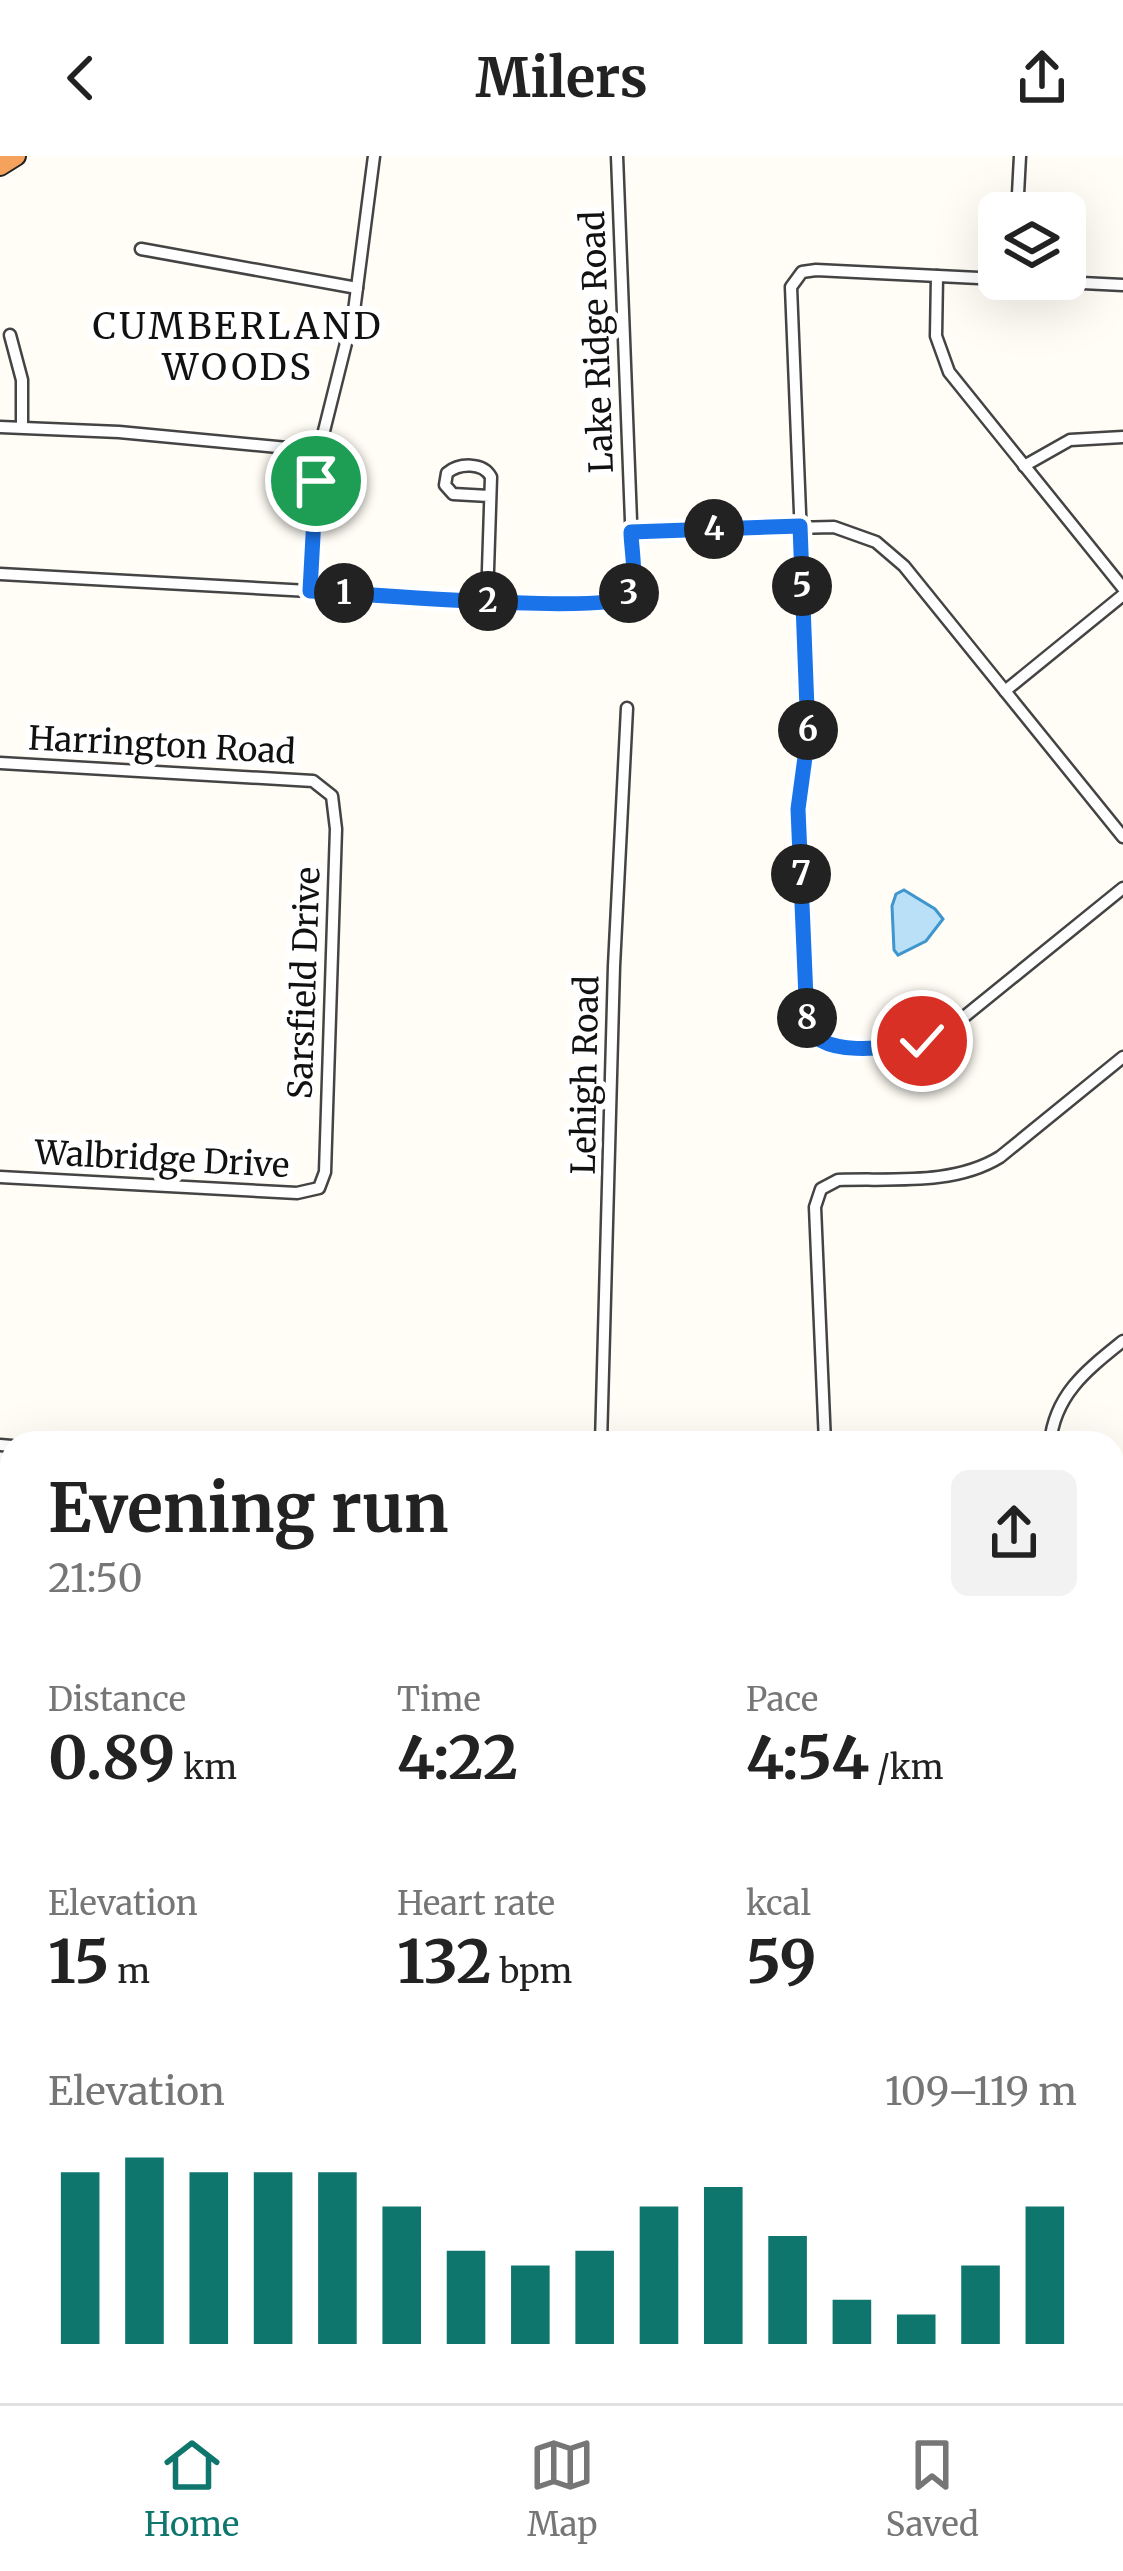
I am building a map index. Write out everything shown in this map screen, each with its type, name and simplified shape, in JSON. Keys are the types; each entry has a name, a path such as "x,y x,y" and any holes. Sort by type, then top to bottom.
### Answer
{"highway":[{"path":"0,166 16,156"}],"street":[{"path":"310,591 319,451 357,288 374,156"},
{"name":"Lake Ridge Road","path":"487,601 616,602 632,584 617,156"},
{"path":"1018,192 1020,156"},
{"path":"141,249 357,288"},
{"path":"978,278 816,270 802,272 791,293 808,735 798,809 807,1022 812,1036 826,1046 838,1047 903,1044 935,1036 1123,888"},
{"path":"937,276 935,326 944,362 1123,592 1005,691"},
{"path":"1086,283 1123,285"},
{"path":"10,335 22,380 22,427"},
{"path":"0,427 119,432 319,451"},
{"path":"1024,466 1070,440 1123,437"},
{"path":"0,574 487,601 491,477 485,468 458,466 447,473 445,484 453,494 489,496"},
{"path":"631,532 800,526 849,530 886,548 1123,837"},
{"name":"Lehigh Road","path":"601,1431 614,970 627,708"},
{"name":"Harrington Road","path":"0,764 321,784"},
{"name":"Sarsfield Drive","path":"320,1188 325,1172 336,829 332,796 321,784"},
{"path":"824,1431 815,1207 821,1189 838,1180 953,1175 979,1169 1123,1058"},
{"name":"Walbridge Drive","path":"0,1177 303,1193 320,1188"},
{"path":"1052,1431 1068,1390 1122,1343"}],"water":[{"path":"904,890 943,919 926,941 898,955 892,906 896,894"}],"district":[{"name":"CUMBERLAND WOODS","path":"238,346"}],"route":[{"path":"316,481 310,591 548,604 616,602 631,591 631,532 800,526 808,735 798,809 809,1031 831,1047 922,1041"}]}
